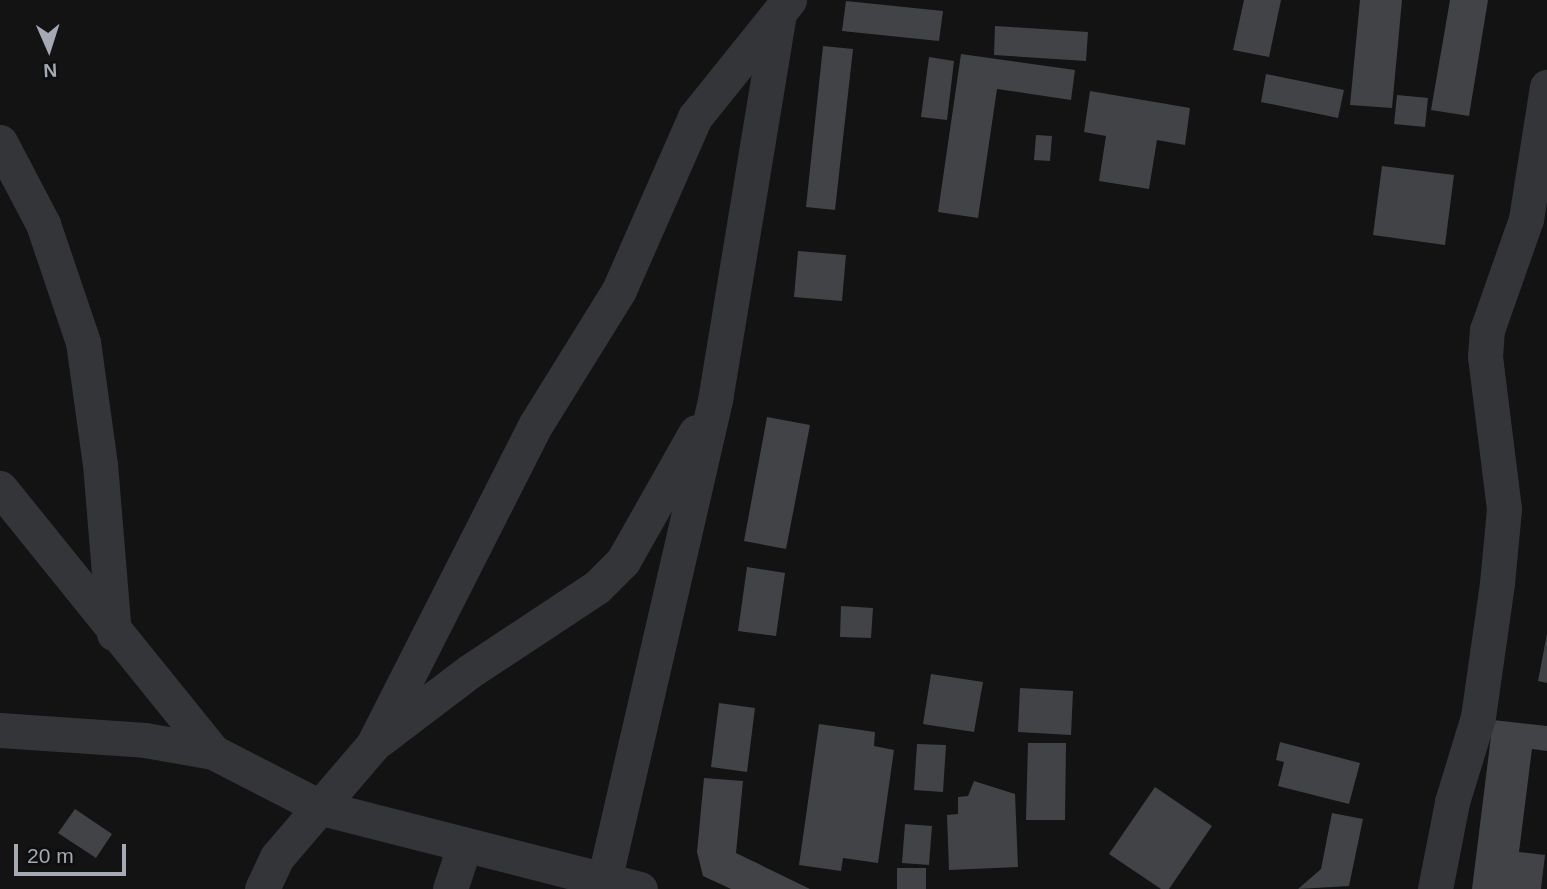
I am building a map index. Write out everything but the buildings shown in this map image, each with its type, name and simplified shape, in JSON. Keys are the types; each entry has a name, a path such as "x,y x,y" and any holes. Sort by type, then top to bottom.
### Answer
{"street":[{"path":"604,881 715,400 783,4"},
{"path":"262,889 277,857 322,808 373,745 536,424 619,290 695,117 783,4"},
{"path":"1435,889 1449,813 1478,717 1497,583 1504,509 1485,357 1487,330 1526,219 1547,87"},
{"path":"0,142 43,224 83,342 100,464 114,633"},
{"path":"373,745 470,671 565,611 623,561 715,400"},
{"path":"0,488 114,633 213,752"},
{"path":"0,730 145,740 213,752 322,808 640,889"},
{"path":"450,889 464,846"}]}
